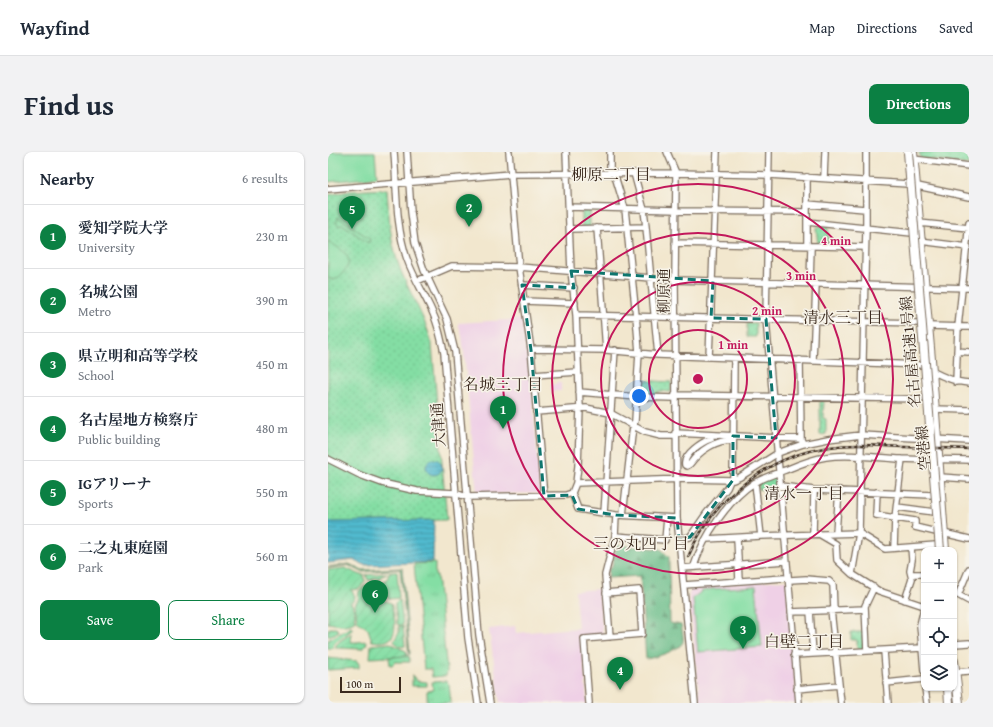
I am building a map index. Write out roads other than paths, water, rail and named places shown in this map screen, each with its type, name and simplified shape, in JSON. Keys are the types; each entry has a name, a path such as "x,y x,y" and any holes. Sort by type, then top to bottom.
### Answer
{"highway":[{"name":"空港線","path":"907,152 919,223 932,371 934,409 932,439"},
{"name":"名古屋高速1号線","path":"907,152 940,547"},
{"name":"空港線","path":"912,154 912,233 915,287 924,399 932,439 934,459 932,495 939,533"},
{"name":"名古屋高速1号線","path":"912,154 940,547"},
{"name":"空港線","path":"934,459 940,477 940,547"},
{"path":"948,691 949,703"},
{"path":"953,691 956,703"},
{"path":"955,691 956,703"},
{"path":"956,691 956,703"}],"street":[{"name":"大津通","path":"394,152 400,235 407,260 437,323 444,353 468,638 478,703"},
{"name":"大津通","path":"407,152 411,212 415,243 419,257 447,319 455,352 466,497 479,635 490,703"},
{"path":"509,152 519,267 531,349 544,496"},
{"path":"566,152 571,271 576,315 580,408 578,466 576,483 572,493 578,509 623,516 677,518"},
{"path":"610,152 612,173 624,209 627,227 639,352 635,421 633,426 623,516"},
{"name":"柳原通","path":"667,152 676,173 675,434 677,518 695,703"},
{"path":"709,357 717,152"},
{"path":"769,152 766,319 799,703"},
{"path":"824,178 825,152"},
{"path":"852,574 859,533 866,229 866,152"},
{"path":"912,154 969,166"},
{"path":"634,173 644,210 652,278 658,355"},
{"path":"328,189 397,182 511,174 769,174 912,186 969,196"},
{"path":"806,177 807,222 813,284 813,360"},
{"path":"807,204 866,209"},
{"path":"569,207 715,212 807,212"},
{"path":"807,222 912,233"},
{"path":"919,223 969,226 958,326 956,382"},
{"path":"570,229 646,227"},
{"path":"597,228 606,350"},
{"path":"920,242 967,247"},
{"path":"675,243 865,247"},
{"path":"417,281 452,266 519,267 675,280 924,288 969,288"},
{"path":"522,285 574,288"},
{"path":"524,301 575,303"},
{"path":"576,315 918,323"},
{"path":"927,326 969,327"},
{"path":"531,349 615,350 658,355 922,365 956,382 969,384"},
{"path":"604,513 615,350"},
{"path":"957,351 969,352"},
{"path":"679,539 690,538 732,480 734,358"},
{"path":"800,360 802,441"},
{"path":"533,375 578,372"},
{"path":"579,392 637,397 924,399"},
{"path":"536,412 580,408 610,413 645,432 661,436 675,434 724,441 733,438"},
{"path":"934,409 969,410"},
{"path":"712,439 690,464 687,466 685,465 684,462 692,451 701,444 712,439 776,438 802,441 861,435 969,441"},
{"path":"576,483 732,480 740,477 778,453 802,441"},
{"path":"694,566 706,539 717,521 727,508 745,490 755,483 807,461 826,457 969,460"},
{"path":"328,459 360,475 382,483 417,491 455,493 466,497 544,496 566,495 572,493"},
{"path":"894,548 895,518 902,459"},
{"path":"940,477 969,479"},
{"path":"755,483 761,536"},
{"path":"780,486 814,490 932,495"},
{"path":"814,490 816,534"},
{"path":"836,533 838,490"},
{"path":"877,492 876,515 915,522 915,527 969,538"},
{"path":"897,507 934,512"},
{"path":"610,637 605,575 615,536 616,515"},
{"path":"615,536 666,540 668,518"},
{"path":"706,539 859,533 885,549 921,548"},
{"path":"816,534 836,544 837,560 852,574 880,591 921,606"},
{"path":"736,538 739,581"},
{"path":"905,600 912,579 912,574 910,571 912,560 911,547"},
{"path":"682,568 786,561"},
{"path":"957,594 968,577 969,569"},
{"path":"912,574 921,574"},
{"path":"684,585 788,579 829,581 833,585 833,610 841,703"},
{"path":"867,651 865,606 874,587"},
{"path":"589,703 584,639 642,634 639,590 606,593"},
{"path":"957,595 969,601"},
{"path":"790,612 865,609"},
{"path":"810,611 813,654"},
{"path":"921,620 921,636"},
{"path":"957,644 969,643"},
{"path":"794,655 921,648"},
{"path":"884,651 888,703"},
{"path":"957,672 969,671"},
{"path":"886,683 921,680"},
{"path":"797,689 839,685"},
{"path":"925,691 927,703"}],"water":[{"path":"431,459 437,459 442,464 440,473 437,475 431,475 426,470 426,464"},
{"path":"434,520 433,562 364,565 353,560 328,563 328,522"}],"railway":[{"path":"688,557 712,516 727,499 745,483 764,470 785,460 807,452 849,445 969,449"}],"place":[{"name":"名城公園","path":"469,227"},
{"name":"IGアリーナ","path":"352,229"},
{"name":"愛知学院大学","path":"503,429"},
{"name":"二之丸東庭園","path":"375,613"},
{"name":"県立明和高等学校","path":"743,649"},
{"name":"名古屋地方検察庁","path":"620,690"}],"district":[{"name":"柳原二丁目","path":"611,174"},
{"name":"清水三丁目","path":"843,317"},
{"name":"名城三丁目","path":"503,384"},
{"name":"清水一丁目","path":"804,493"},
{"name":"三の丸四丁目","path":"641,543"},
{"name":"白壁二丁目","path":"804,641"}]}
